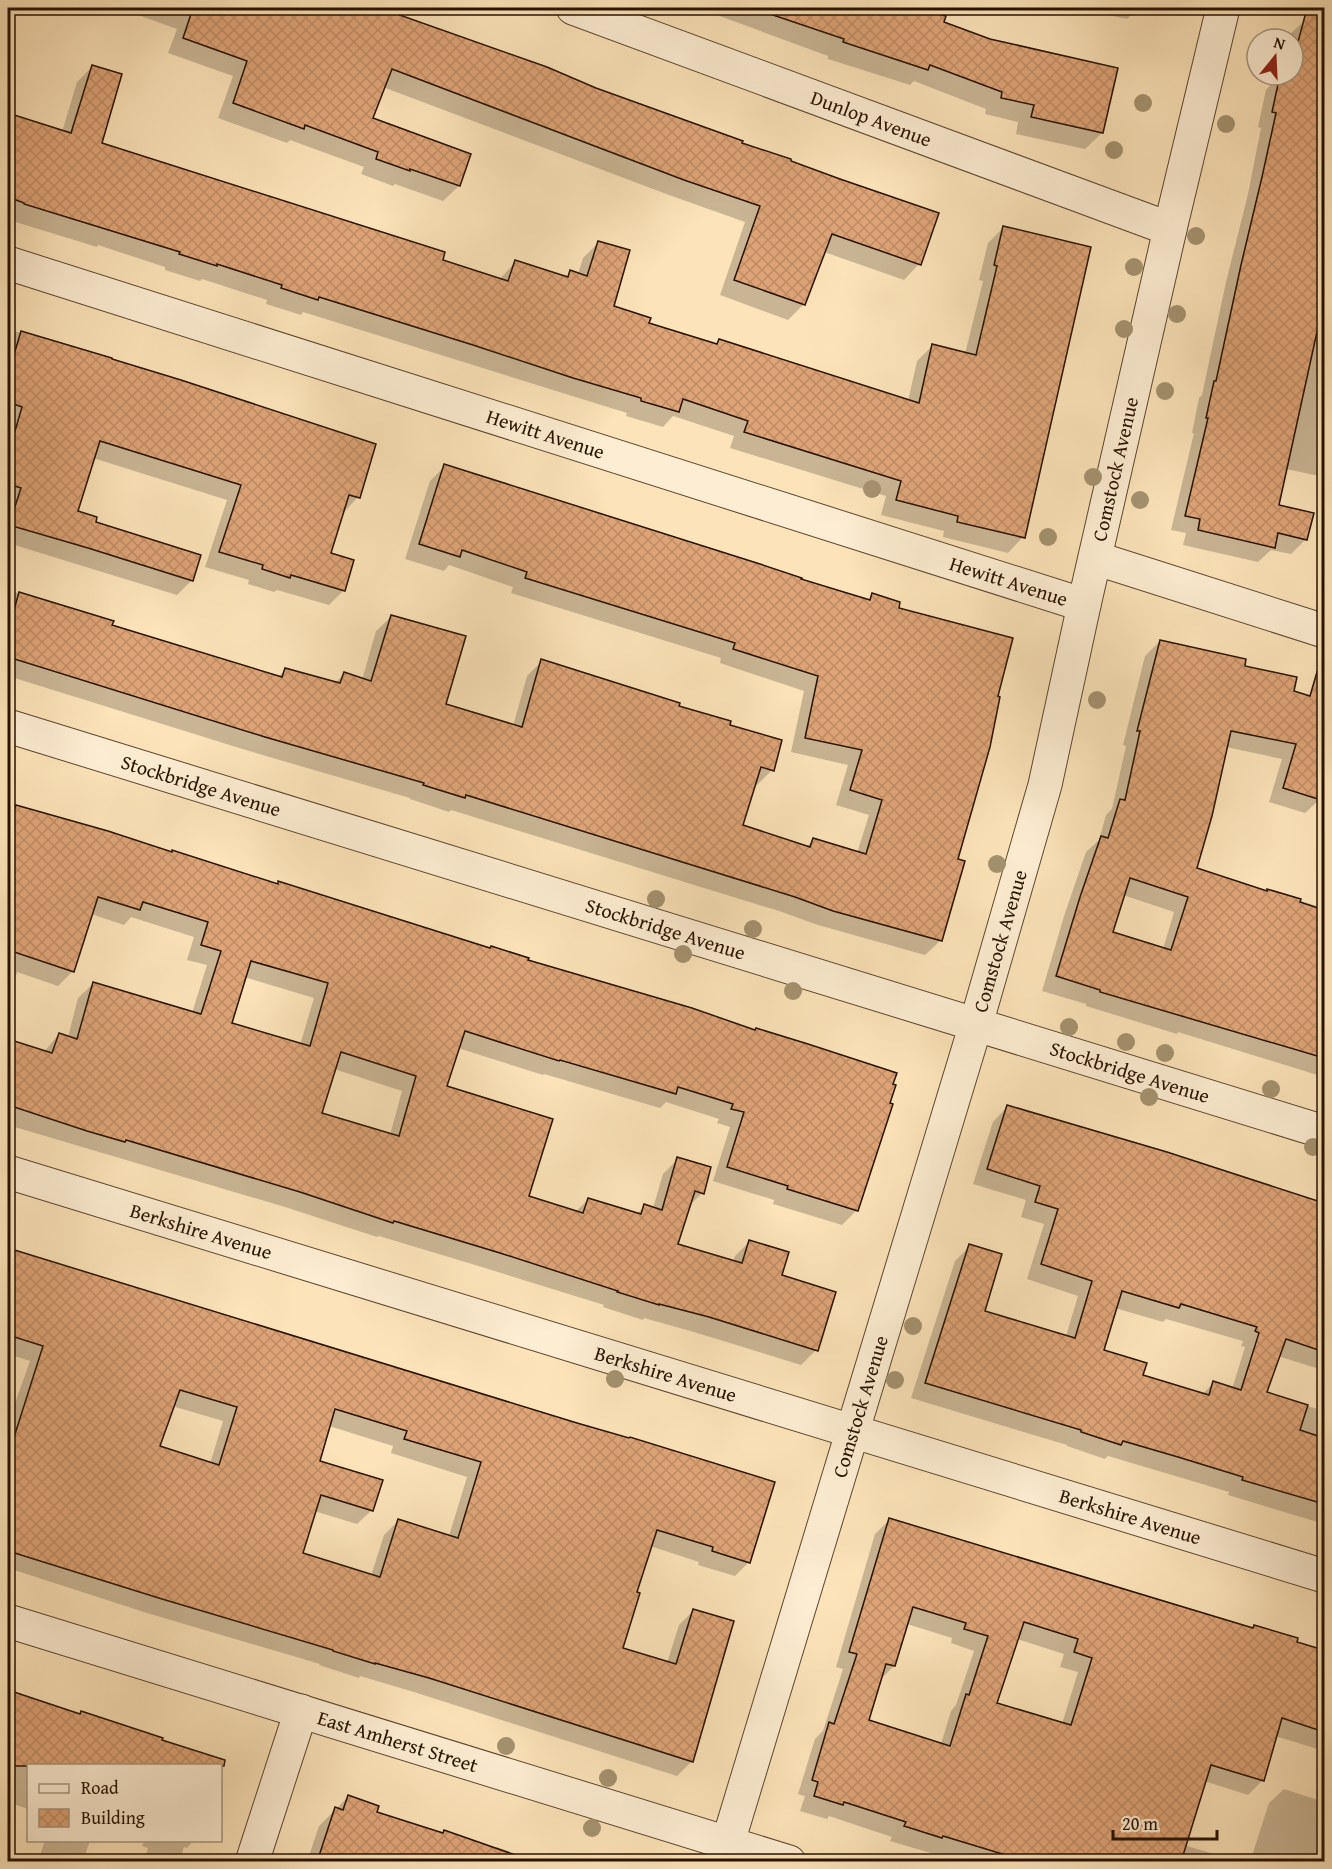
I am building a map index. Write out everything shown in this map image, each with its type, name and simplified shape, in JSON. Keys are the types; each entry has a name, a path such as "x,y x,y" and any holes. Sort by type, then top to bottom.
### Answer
{"street":[{"name":"Dunlop Avenue","path":"573,8 1170,229"},
{"name":"Comstock Avenue","path":"725,1852 976,1024 1046,785 1084,605 1223,8"},
{"name":"Hewitt Avenue","path":"8,262 1084,605"},
{"path":"1095,558 1324,631"},
{"name":"Stockbridge Avenue","path":"8,726 1324,1132"},
{"name":"Berkshire Avenue","path":"8,1173 1324,1576"},
{"name":"East Amherst Street","path":"8,1621 301,1711 725,1852 789,1862"},
{"path":"252,1862 301,1711"}],"building":[{"path":"193,8 380,8 547,67 596,88 840,179 939,213 921,265 832,234 805,305 734,280 760,206 684,180 392,69 373,118 471,154 460,186 410,169 410,171 376,159 378,152 305,125 304,129 233,103 247,61 183,38"},
{"path":"765,8 918,8 946,16 944,22 990,39 1118,68 1103,133 1031,117 1034,105 1001,98 1002,92 930,65 928,70 843,42 844,39 764,12"},
{"path":"1307,8 1324,8 1324,300 1279,505 1314,513 1307,540 1278,533 1275,548 1198,530 1200,519 1185,516 1276,113 1272,112 1277,87 1305,87 1305,27 1302,27"},
{"path":"92,65 122,74 102,143 445,252 443,260 508,281 515,260 568,277 570,270 587,276 598,241 630,250 614,306 651,318 649,323 717,344 719,339 919,403 932,344 976,355 997,266 994,265 1003,226 1091,247 1025,538 957,522 958,516 896,500 901,481 744,432 748,421 683,399 679,412 641,401 641,398 473,345 319,297 318,300 281,288 282,285 179,254 180,252 8,197 8,113 71,133"},
{"path":"21,331 112,358 376,444 360,498 349,495 331,553 354,560 345,591 291,575 290,578 262,569 263,565 219,552 241,485 100,441 78,511 97,517 96,522 201,555 193,581 9,525 21,488 8,484 8,455 22,407 8,402 8,375"},
{"path":"444,464 801,579 870,600 872,593 900,602 899,608 1013,638 998,696 1000,697 990,747 958,859 965,861 942,941 833,911 795,897 466,795 465,798 423,785 424,783 265,737 8,657 8,631 19,592 114,621 112,625 282,677 285,668 340,683 344,672 371,681 391,615 466,636 446,704 522,727 541,659 680,703 679,706 731,721 730,725 782,740 774,771 761,767 743,825 810,847 813,838 866,854 882,800 850,790 862,750 805,738 818,676 733,649 735,643 525,578 527,572 462,550 460,557 419,544"},
{"path":"1160,640 1246,659 1245,666 1297,677 1294,691 1310,696 1317,672 1324,674 1324,801 1283,788 1296,744 1231,731 1212,816 1197,868 1267,891 1267,889 1301,899 1300,902 1324,910 1324,1058 1100,992 1100,990 1056,976 1101,836 1108,838 1120,799 1125,800 1140,731 1137,731","holes":["1130,878 1188,897 1171,950 1113,932"]},
{"path":"16,805 108,831 278,884 278,881 490,948 491,946 529,958 528,960 692,1008 755,1030 756,1028 897,1073 890,1103 893,1104 858,1211 727,1167 744,1112 731,1109 733,1104 678,1087 676,1094 559,1061 465,1031 447,1086 553,1119 529,1196 583,1213 588,1198 641,1214 644,1204 662,1210 677,1157 711,1167 704,1194 695,1191 678,1244 742,1263 749,1240 789,1252 782,1275 836,1292 818,1351 709,1317 659,1305 500,1253 394,1221 393,1223 300,1192 126,1140 125,1142 87,1131 8,1105 8,1039 52,1053 59,1033 77,1039 93,982 201,1014 221,951 201,945 208,922 143,902 140,910 98,897 74,972 8,950 8,813 13,814","holes":["251,961 328,983 310,1046 232,1023","341,1052 416,1076 399,1136 322,1113"]},
{"path":"1007,1105 1167,1152 1324,1203 1324,1352 1286,1339 1267,1392 1308,1405 1300,1430 1324,1438 1324,1504 1242,1480 1243,1477 1178,1457 1123,1441 1121,1445 1081,1432 1081,1430 925,1383 969,1244 1002,1254 985,1311 1075,1338 1092,1281 1041,1264 1058,1209 1035,1202 1040,1186 987,1169","holes":["1122,1291 1179,1308 1181,1304 1257,1327 1255,1331 1259,1333 1241,1390 1213,1381 1209,1395 1143,1375 1147,1363 1104,1350"]},
{"path":"8,1248 775,1482 750,1563 712,1551 713,1547 657,1530 637,1592 640,1593 623,1648 676,1664 693,1609 734,1621 693,1762 429,1678 375,1664 8,1551 8,1456 43,1346 8,1335","holes":["180,1390 237,1407 219,1465 160,1446","335,1409 407,1431 404,1439 481,1462 458,1538 398,1519 380,1577 303,1553 321,1495 373,1511 383,1480 320,1461"]},
{"path":"889,1518 1253,1628 1254,1625 1298,1638 1297,1642 1324,1650 1324,1732 1282,1718 1264,1781 1211,1765 1181,1862 1029,1862 904,1826 906,1822 844,1802 843,1805 814,1796 818,1782 812,1780 829,1722 834,1724 857,1654 849,1652","holes":["913,1607 966,1623 964,1629 988,1636 969,1695 966,1694 950,1746 869,1720 886,1664 895,1666","1024,1622 1078,1639 1074,1652 1092,1658 1071,1725 997,1703"]},
{"path":"8,1690 80,1714 81,1711 225,1760 224,1766 222,1764 27,1764 27,1766 8,1766"},
{"path":"348,1795 379,1806 377,1812 443,1833 444,1830 521,1857 520,1862 317,1862 335,1807 343,1810"}]}
